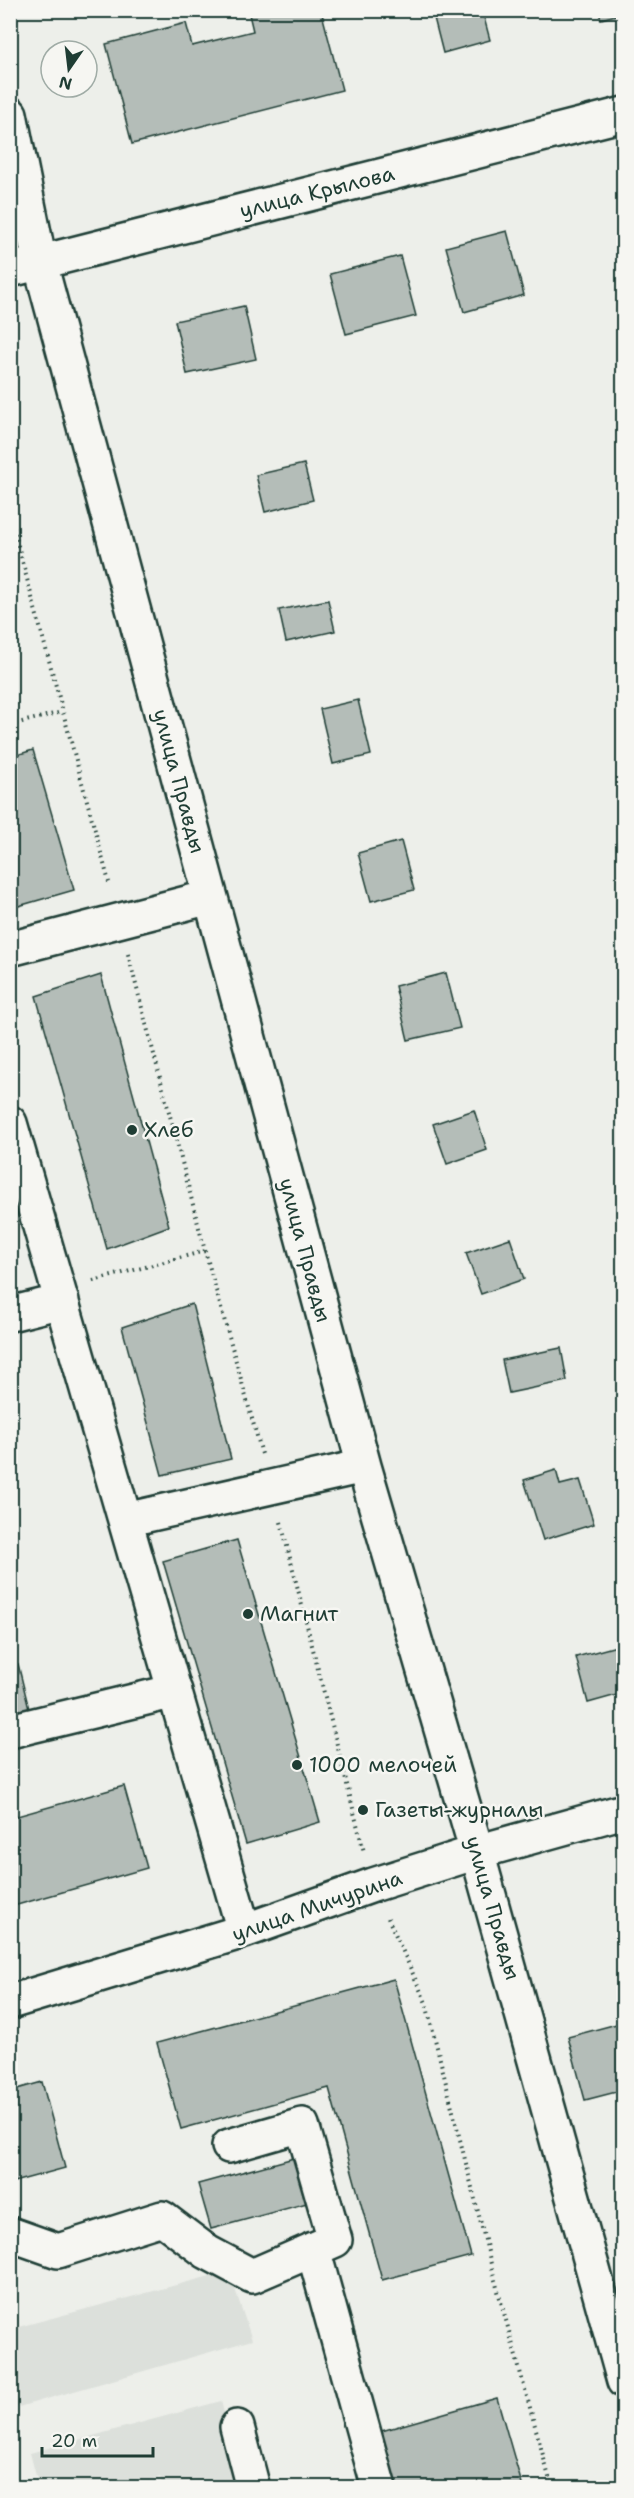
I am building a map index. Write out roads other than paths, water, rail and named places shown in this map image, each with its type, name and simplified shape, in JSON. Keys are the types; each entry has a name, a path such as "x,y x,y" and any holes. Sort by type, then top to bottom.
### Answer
{"street":[{"name":"улица Правды","path":"10,114 26,266 210,897 364,1466 477,1852 624,2381"},
{"name":"улица Крылова","path":"26,266 624,114"},
{"path":"10,949 210,897"},
{"path":"10,1123 244,1931"},
{"path":"10,1314 60,1296"},
{"path":"125,1520 364,1466"},
{"path":"10,1731 175,1691"},
{"name":"улица Мичурина","path":"10,2002 244,1931 373,1885 477,1852 624,1811"},
{"path":"10,2234 58,2251 162,2218 207,2252 252,2276 335,2240 302,2125 229,2146"},
{"path":"313,2249 379,2487"},
{"path":"237,2427 253,2487"}],"place":[{"name":"Хлеб","path":"132,1130"},
{"name":"Магнит","path":"248,1614"},
{"name":"1000 мелочей","path":"297,1765"},
{"name":"Газеты-журналы","path":"363,1810"}]}
